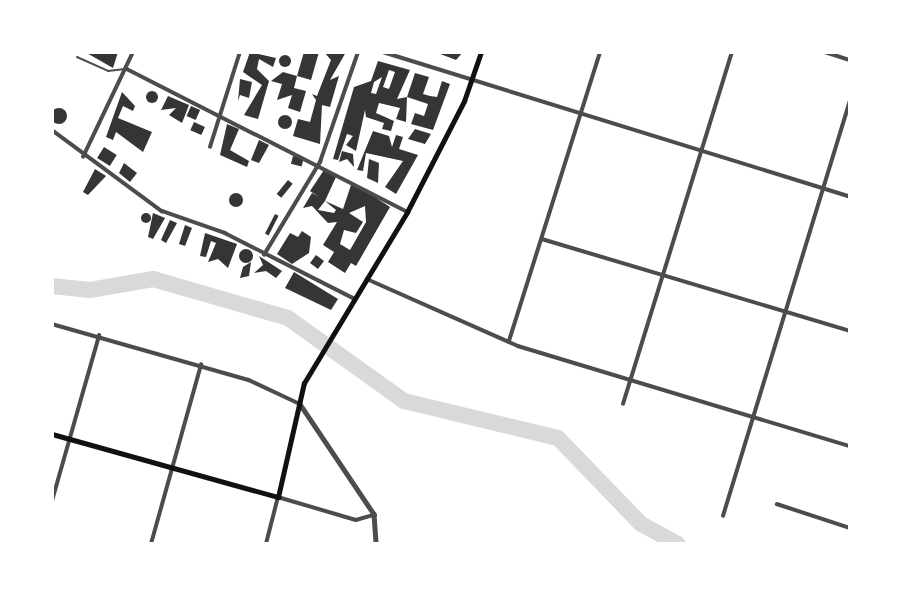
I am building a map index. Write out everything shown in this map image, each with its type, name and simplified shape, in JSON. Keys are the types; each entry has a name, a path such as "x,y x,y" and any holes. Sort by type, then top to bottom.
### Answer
{"main road":[{"path":"52,434 278,498 300,404 315,362 408,212 471,81 481,52"}],"street":[{"path":"83,157 133,52"},
{"path":"210,147 240,52"},
{"path":"264,255 320,162 358,52"},
{"path":"383,52 849,197"},
{"path":"509,341 600,52"},
{"path":"623,404 732,52"},
{"path":"825,52 849,60"},
{"path":"127,69 320,162 408,212"},
{"path":"723,516 787,312 849,100"},
{"path":"52,130 83,157 162,211 264,255 353,298"},
{"path":"542,239 849,331"},
{"path":"367,279 509,341 849,446"},
{"path":"52,324 201,365 300,404 374,514 376,544"},
{"path":"52,501 99,336"},
{"path":"151,544 201,365"},
{"path":"265,544 278,498 356,520 374,514"},
{"path":"777,504 849,528"}],"lane":[{"path":"77,57 107,71 127,69"}],"building":[{"path":"85,52 118,52 113,68"},
{"path":"250,52 276,58 273,67 259,59 257,69 269,81 258,119 244,115 262,85 243,72"},
{"path":"304,52 319,52 311,80 297,76"},
{"path":"324,52 346,52 330,80 339,76 330,107 322,105 320,144 293,136 298,119 310,122 316,100 312,94 317,96 331,60"},
{"path":"435,52 463,52 456,60"},
{"path":"285,55 291,61 285,67 279,61"},
{"path":"378,61 410,70 397,99 407,97 406,122 396,119 400,108 379,103 376,113 394,121 391,131 382,129 384,123 366,117 365,110 356,151 346,145 353,136 347,134 338,160 333,159 354,87 371,81","holes":["389,70 395,72 389,89 383,87","382,77 376,94 371,93 374,82"]},
{"path":"283,72 297,76 294,88 306,91 300,112 288,108 292,95 277,100 282,84 271,81"},
{"path":"415,73 429,77 423,94 437,97 442,81 450,84 433,130 411,124 415,113 424,116 428,104 407,97"},
{"path":"240,79 252,82 249,98 240,95 238,101"},
{"path":"152,91 158,97 152,103 146,97"},
{"path":"122,92 135,106 133,111 123,106 118,118 152,132 143,152 116,132 113,140 106,137"},
{"path":"168,96 189,105 182,123 169,115 176,108 161,110"},
{"path":"191,106 200,110 196,120 187,116"},
{"path":"56,108 62,108 67,116 65,122 56,124 51,119 51,113"},
{"path":"282,115 288,115 292,122 288,129 282,129 278,125 278,119"},
{"path":"194,122 205,127 201,135 190,130"},
{"path":"227,124 239,129 230,150 249,161 247,167 220,155"},
{"path":"415,129 431,134 425,144 408,139"},
{"path":"373,131 389,136 392,147 396,135 403,137 399,149 418,155 396,194 385,187 403,161 366,153 363,171 357,170"},
{"path":"259,140 269,145 259,163 251,160"},
{"path":"104,147 117,155 110,166 97,158"},
{"path":"342,151 353,154 354,167 347,159 339,162"},
{"path":"293,156 304,159 302,167 291,164"},
{"path":"369,159 379,163 378,183 367,178"},
{"path":"124,163 137,173 130,182 119,173"},
{"path":"95,169 106,176 88,195 83,192"},
{"path":"324,170 336,177 325,201 343,209 352,182 390,207 356,266 351,263 345,273 328,262 334,252 323,245 337,222 328,223 312,206 303,208 312,193 319,197 310,191","holes":["325,201 336,210 334,213 318,210","365,206 366,222 350,250 340,244 344,230 356,233 363,222 349,213"]},
{"path":"288,180 293,184 281,198 277,194"},
{"path":"236,193 241,195 241,205 236,207 231,205 229,200 231,195"},
{"path":"146,213 150,214 150,222 146,223 142,222 141,218 142,214"},
{"path":"153,213 165,218 153,239 148,237"},
{"path":"275,214 279,216 269,235 265,234"},
{"path":"170,220 177,223 166,243 161,240"},
{"path":"185,225 192,228 185,246 179,244"},
{"path":"302,231 311,237 309,253 292,264 277,254 290,233 298,237"},
{"path":"205,233 237,244 228,268 218,259 208,262 216,243 211,241 206,257 200,256"},
{"path":"246,249 251,251 251,261 246,263 241,261 239,256 241,251"},
{"path":"316,255 324,261 318,269 310,263"},
{"path":"259,256 282,271 276,278 266,271 254,273 263,265"},
{"path":"251,262 249,276 240,278 243,267"},
{"path":"294,272 338,299 331,310 285,288"}],"waterway":[{"path":"52,286 90,290 153,279 288,318 404,401 558,438 641,524 678,544"}]}
